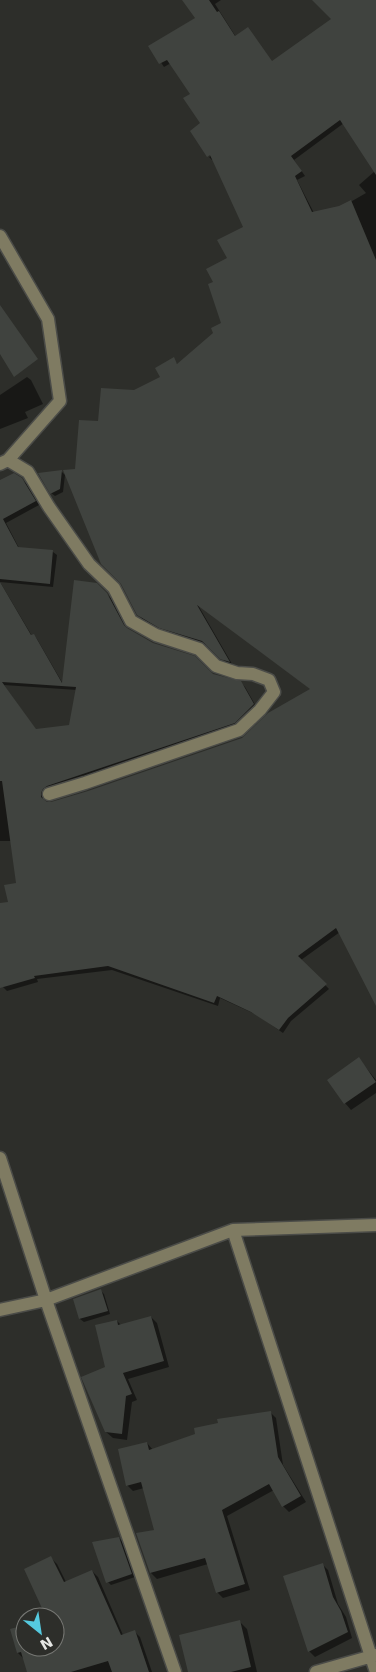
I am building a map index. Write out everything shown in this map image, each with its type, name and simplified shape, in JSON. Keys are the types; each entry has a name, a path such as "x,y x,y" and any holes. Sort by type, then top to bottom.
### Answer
{"street":[{"path":"0,236 48,319 60,401 4,462 28,472 49,507 89,564 114,588 131,622 156,635 199,649 216,666 237,673 253,674 269,680 274,692 260,710 239,730 50,794"},
{"path":"0,1158 46,1300 175,1672"},
{"path":"0,1310 46,1300 233,1230 376,1225"},
{"path":"233,1230 374,1656 376,1672"},
{"path":"316,1672 374,1656"}],"building":[{"path":"182,0 209,0 217,12 219,11 235,36 248,27 272,61 331,19 312,0 376,0 376,175 340,120 291,156 302,171 295,176 312,212 339,206 351,200 376,260 376,1006 336,928 298,956 327,984 288,1018 279,1030 251,1012 217,996 214,1003 108,966 34,976 35,978 0,988 0,903 8,902 4,885 16,883 2,781 0,781 0,582 31,635 34,634 62,683 74,580 97,583 107,593 127,628 153,643 195,656 213,674 241,681 254,704 235,723 47,786 43,789 41,797 47,802 88,791 242,738 268,713 310,689 197,605 230,662 220,659 202,641 159,628 137,615 121,584 101,564 63,470 75,469 79,420 98,421 101,388 134,390 160,377 155,368 174,357 177,364 213,333 211,328 221,323 208,284 213,282 206,269 227,258 217,240 243,227 210,155 207,157 190,131 200,123 183,98 190,94 167,60 159,64 148,46 195,18","holes":["2,682 76,687 69,725 36,729"]},
{"path":"0,305 38,359 14,377 0,354"},
{"path":"62,470 60,489 50,494 38,473"},
{"path":"14,473 22,478 36,501 3,519 18,547 53,550 50,584 0,579 0,480"},
{"path":"359,1057 376,1082 344,1104 327,1080"},
{"path":"101,1289 108,1311 79,1319 73,1299"},
{"path":"151,1316 164,1361 123,1373 132,1394 126,1396 122,1434 105,1432 81,1377 105,1367 95,1325 117,1320 118,1325"},
{"path":"271,1411 278,1457 301,1496 282,1507 269,1484 222,1510 245,1584 216,1593 205,1558 150,1573 136,1533 154,1530 141,1482 126,1486 118,1449 147,1442 149,1450 195,1434 194,1428 218,1423 217,1419"},
{"path":"119,1537 132,1574 106,1583 92,1542"},
{"path":"51,1556 64,1582 92,1570 121,1635 135,1630 149,1672 112,1672 108,1661 71,1672 27,1672 22,1657 65,1657 65,1607 41,1607 24,1569"},
{"path":"323,1563 333,1597 341,1611 348,1632 308,1652 283,1576"},
{"path":"240,1620 251,1667 231,1672 188,1672 179,1635"},
{"path":"15,1628 15,1646 10,1629"}]}
